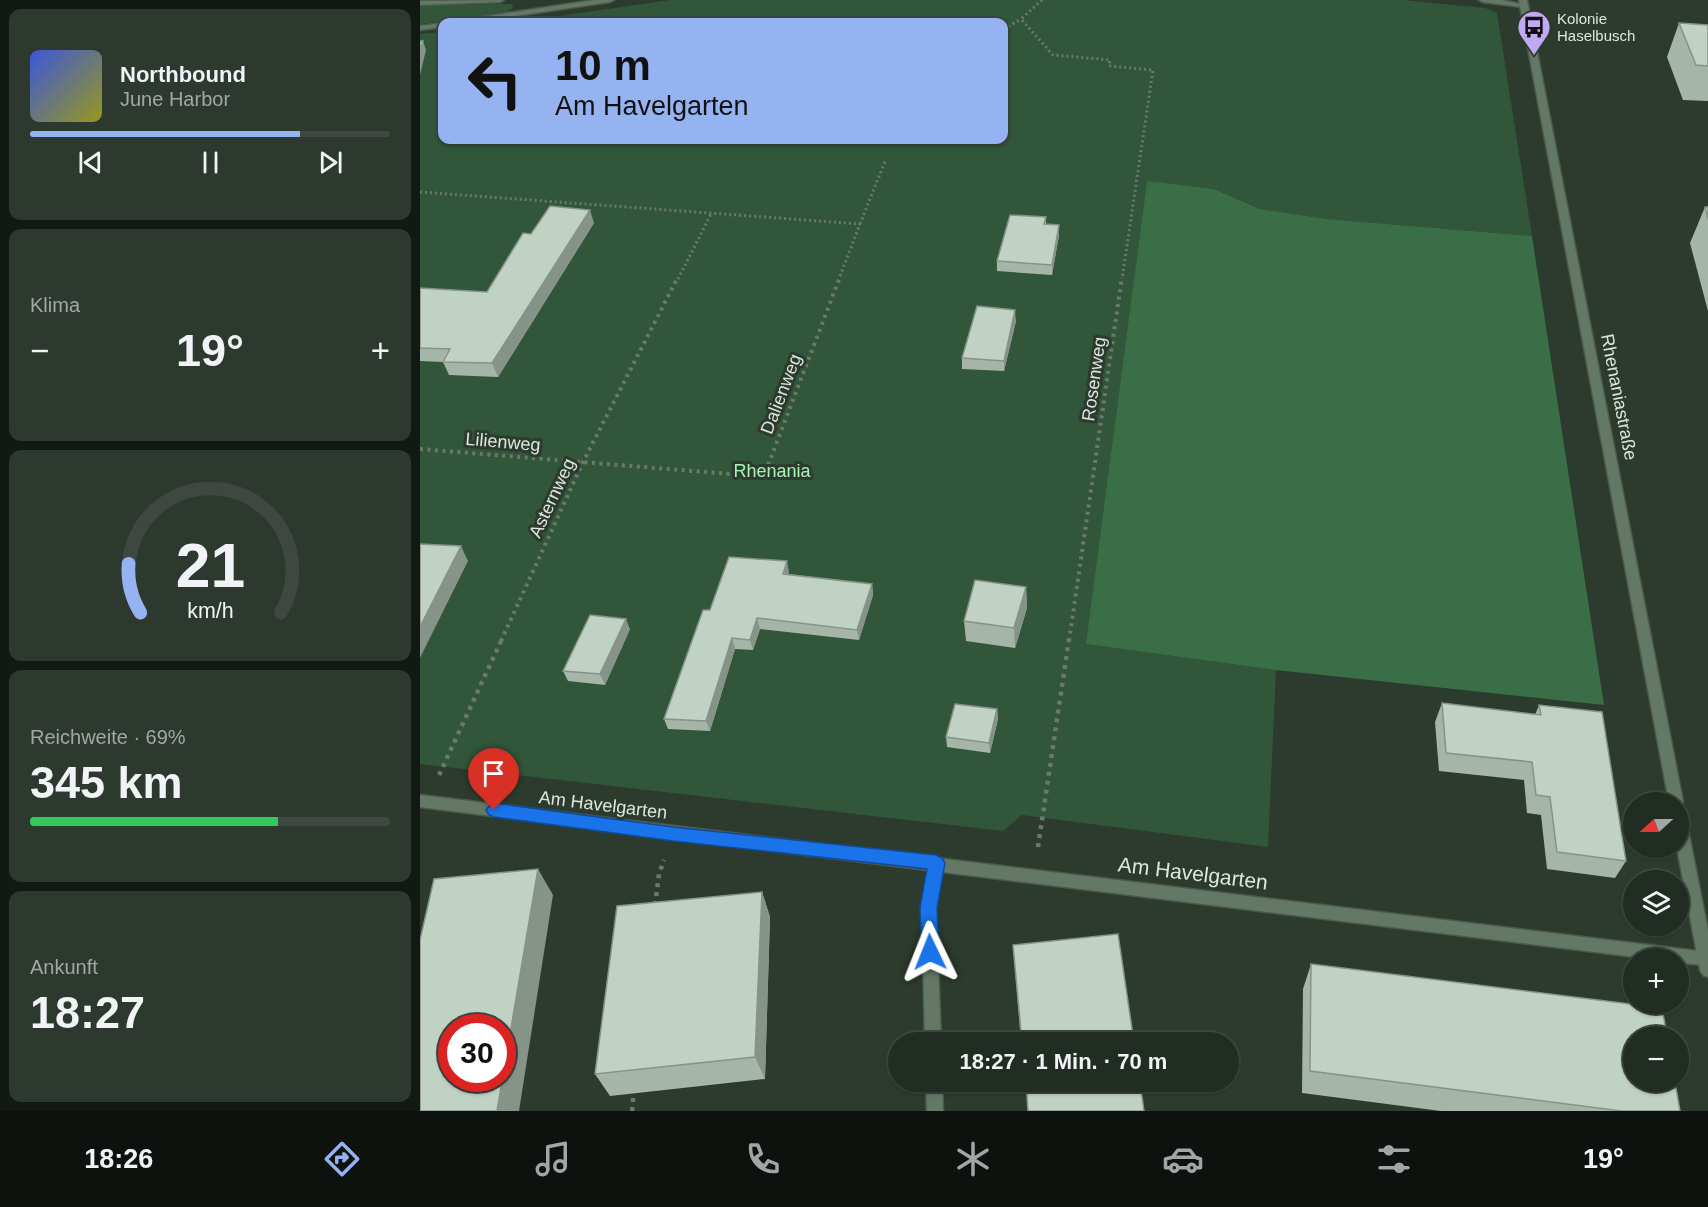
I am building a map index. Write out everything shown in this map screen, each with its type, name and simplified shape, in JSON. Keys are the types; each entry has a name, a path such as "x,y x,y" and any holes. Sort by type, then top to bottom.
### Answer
{"street":[{"path":"420,3 500,0"},
{"path":"488,18 610,0"},
{"path":"1483,0 1523,2"},
{"name":"Rhenaniastraße","path":"1523,2 1674,792"},
{"path":"420,28 438,26"},
{"name":"Am Havelgarten","path":"424,801 673,834 1032,874 1707,964"},
{"path":"1687,858 1707,964"},
{"path":"933,1032 929,908 936,863"},
{"path":"934,1092 935,1111"}],"path":[{"path":"1008,27 1021,19 1042,0"},
{"name":"Rosenweg","path":"1021,19 1053,55 1110,60 1109,66 1153,70 1032,874"},
{"name":"Dalienweg","path":"583,462 743,475 767,468 886,159"},
{"path":"420,192 860,224"},
{"name":"Asternweg","path":"424,801 583,462 712,212"},
{"name":"Lilienweg","path":"420,448 583,462"},
{"name":"Am Havelgarten","path":"655,909 659,874 673,834"},
{"path":"632,1111 634,1087"}],"green space":[{"name":"Rhenania","path":"670,0 1403,0 1485,8 1497,13 1532,236 1327,219 1260,209 1214,189 1147,182 1087,644 1276,670 1268,847 1022,815 1003,831 420,764 420,34 438,32 438,144 1008,144 1008,18 545,18"},
{"path":"512,4 513,8 507,12 464,18 438,18 438,22 420,24 420,6"},
{"path":"1147,181 1214,189 1260,209 1327,219 1532,236 1604,705 1276,670 1086,644"}],"building":[{"path":"1679,23 1708,25 1708,66 1696,65"},
{"path":"550,206 590,210 492,363 443,362 450,349 420,348 420,288 487,292 523,233 531,234"},
{"path":"1010,215 1046,217 1044,224 1059,225 1052,265 997,261"},
{"path":"977,306 1015,310 1004,361 962,358"},
{"path":"420,544 461,546 420,627"},
{"path":"729,557 787,561 783,574 872,584 857,630 757,618 750,640 732,638 706,721 664,719 703,610 710,610"},
{"path":"975,580 1026,587 1014,628 964,621"},
{"path":"590,615 626,619 600,674 563,671"},
{"path":"1442,703 1541,715 1539,705 1602,712 1623,842 1623,858 1626,861 1557,852 1550,797 1536,795 1532,762 1446,753"},
{"path":"955,704 997,709 989,743 946,737"},
{"path":"538,869 513,1014 438,1014 438,1092 500,1092 497,1111 420,1111 420,940 434,879"},
{"path":"762,892 755,1057 595,1074 617,906"},
{"path":"1118,934 1133,1032 1021,1032 1013,945"},
{"path":"1311,964 1623,1003 1623,1014 1663,1014 1665,1026 1623,1026 1623,1092 1677,1092 1680,1111 1621,1111 1310,1071"},
{"path":"1027,1092 1141,1092 1144,1111 1028,1111"}],"place":[{"name":"Kolonie Haselbusch","path":"1534,56"}],"route":[{"path":"494,810 673,834 936,863 929,908 930,952"}]}
